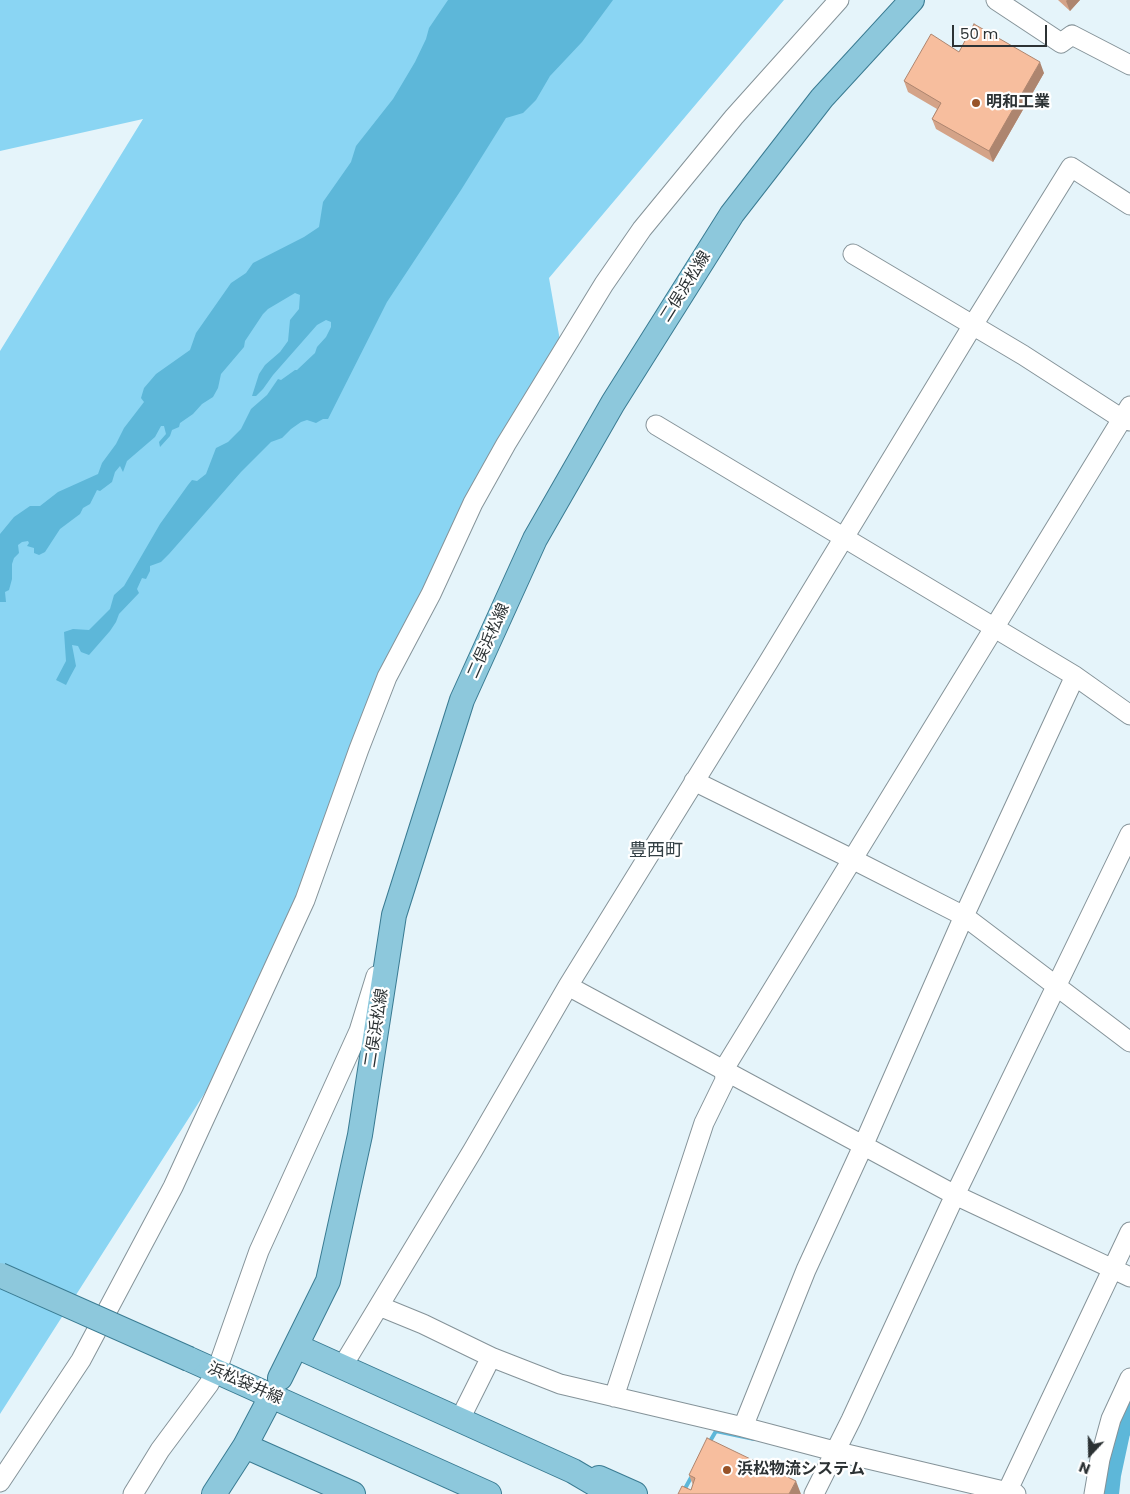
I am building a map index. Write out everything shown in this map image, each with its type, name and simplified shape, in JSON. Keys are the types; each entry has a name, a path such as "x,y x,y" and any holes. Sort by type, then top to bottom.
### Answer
{"main road":[{"name":"二俣浜松線","path":"280,1378 328,1281 342,1224 361,1126 394,915 462,700 536,539 613,403 732,214 822,98 912,0"},
{"name":"浜松袋井線","path":"0,1275 489,1494"},
{"path":"296,1346 573,1471 612,1494"},
{"path":"214,1494 245,1446 265,1408"},
{"path":"245,1446 353,1494"},
{"path":"573,1471 598,1477 635,1494"}],"street":[{"path":"0,1482 81,1360 173,1187 305,900 359,749 388,677 427,601 473,503 506,444 604,284 642,229 734,117 839,0"},
{"path":"996,0 1061,43 1072,35 1130,65"},
{"path":"342,1367 473,1150 568,986 1071,167 1130,205"},
{"path":"614,1397 704,1123 725,1080 724,1069 994,628 1128,415 852,254"},
{"path":"656,425 1075,676 1130,715"},
{"path":"743,1427 806,1270 864,1146 964,916 1075,676"},
{"path":"694,781 852,858 964,916 1130,1042"},
{"path":"814,1494 834,1451 856,1411 955,1195 1130,834"},
{"path":"133,1494 160,1450 216,1372 259,1251 359,1032 394,915"},
{"path":"568,986 955,1195 1130,1277"},
{"path":"380,1306 424,1324 491,1358 560,1384 1008,1493 1130,1232"},
{"path":"460,1419 491,1358"},
{"path":"1094,1494 1100,1460 1111,1419 1130,1378"}],"shaded area":[{"path":"0,0 784,0 549,278 562,352 438,578 245,1030 0,1414 0,351 143,119 0,151"},
{"path":"448,0 613,0 582,42 550,76 536,100 523,113 506,118 387,302 328,419 323,419 316,423 307,420 301,422 282,438 271,442 241,472 169,554 161,562 150,566 146,579 142,578 137,589 139,593 119,614 110,631 89,655 81,652 78,646 72,645 76,666 66,685 56,680 66,661 64,632 73,629 89,630 110,609 114,595 124,586 160,524 192,480 197,481 206,474 216,448 228,442 241,429 251,409 267,395 278,379 281,380 297,370 315,353 317,347 326,337 331,327 331,322 326,320 317,325 263,389 256,396 252,396 259,374 288,341 290,320 299,309 300,295 295,293 268,309 245,341 244,347 221,374 218,388 213,397 180,423 179,427 172,430 170,436 160,447 159,442 166,434 164,426 161,426 155,437 127,461 123,472 120,466 115,472 112,482 100,491 97,490 90,504 60,529 45,552 39,555 34,553 34,548 27,546 28,541 18,545 19,553 14,558 12,564 12,579 9,590 5,592 6,602 0,602 0,534 14,517 30,506 40,506 58,492 98,474 102,463 116,444 124,428 144,402 141,398 144,388 156,374 190,350 196,333 231,283 246,273 253,263 304,237 319,227 323,202 351,162 356,146 393,99 415,62 429,28"}],"building":[{"name":"明和工業","path":"974,24 1040,62 989,151 932,119 941,103 904,81 931,34 959,52"},
{"name":"浜松物流システム","path":"707,1438 796,1481 789,1494 678,1494 682,1486 691,1490 695,1478 689,1475"}],"waterway":[{"path":"1108,1494 1119,1433 1130,1408"},
{"path":"709,1443 716,1431 754,1439"},
{"path":"682,1494 693,1474"}],"place":[{"name":"明和工業","path":"976,103"},
{"name":"浜松物流システム","path":"727,1470"}],"district":[{"name":"豊西町","path":"656,851"}]}
